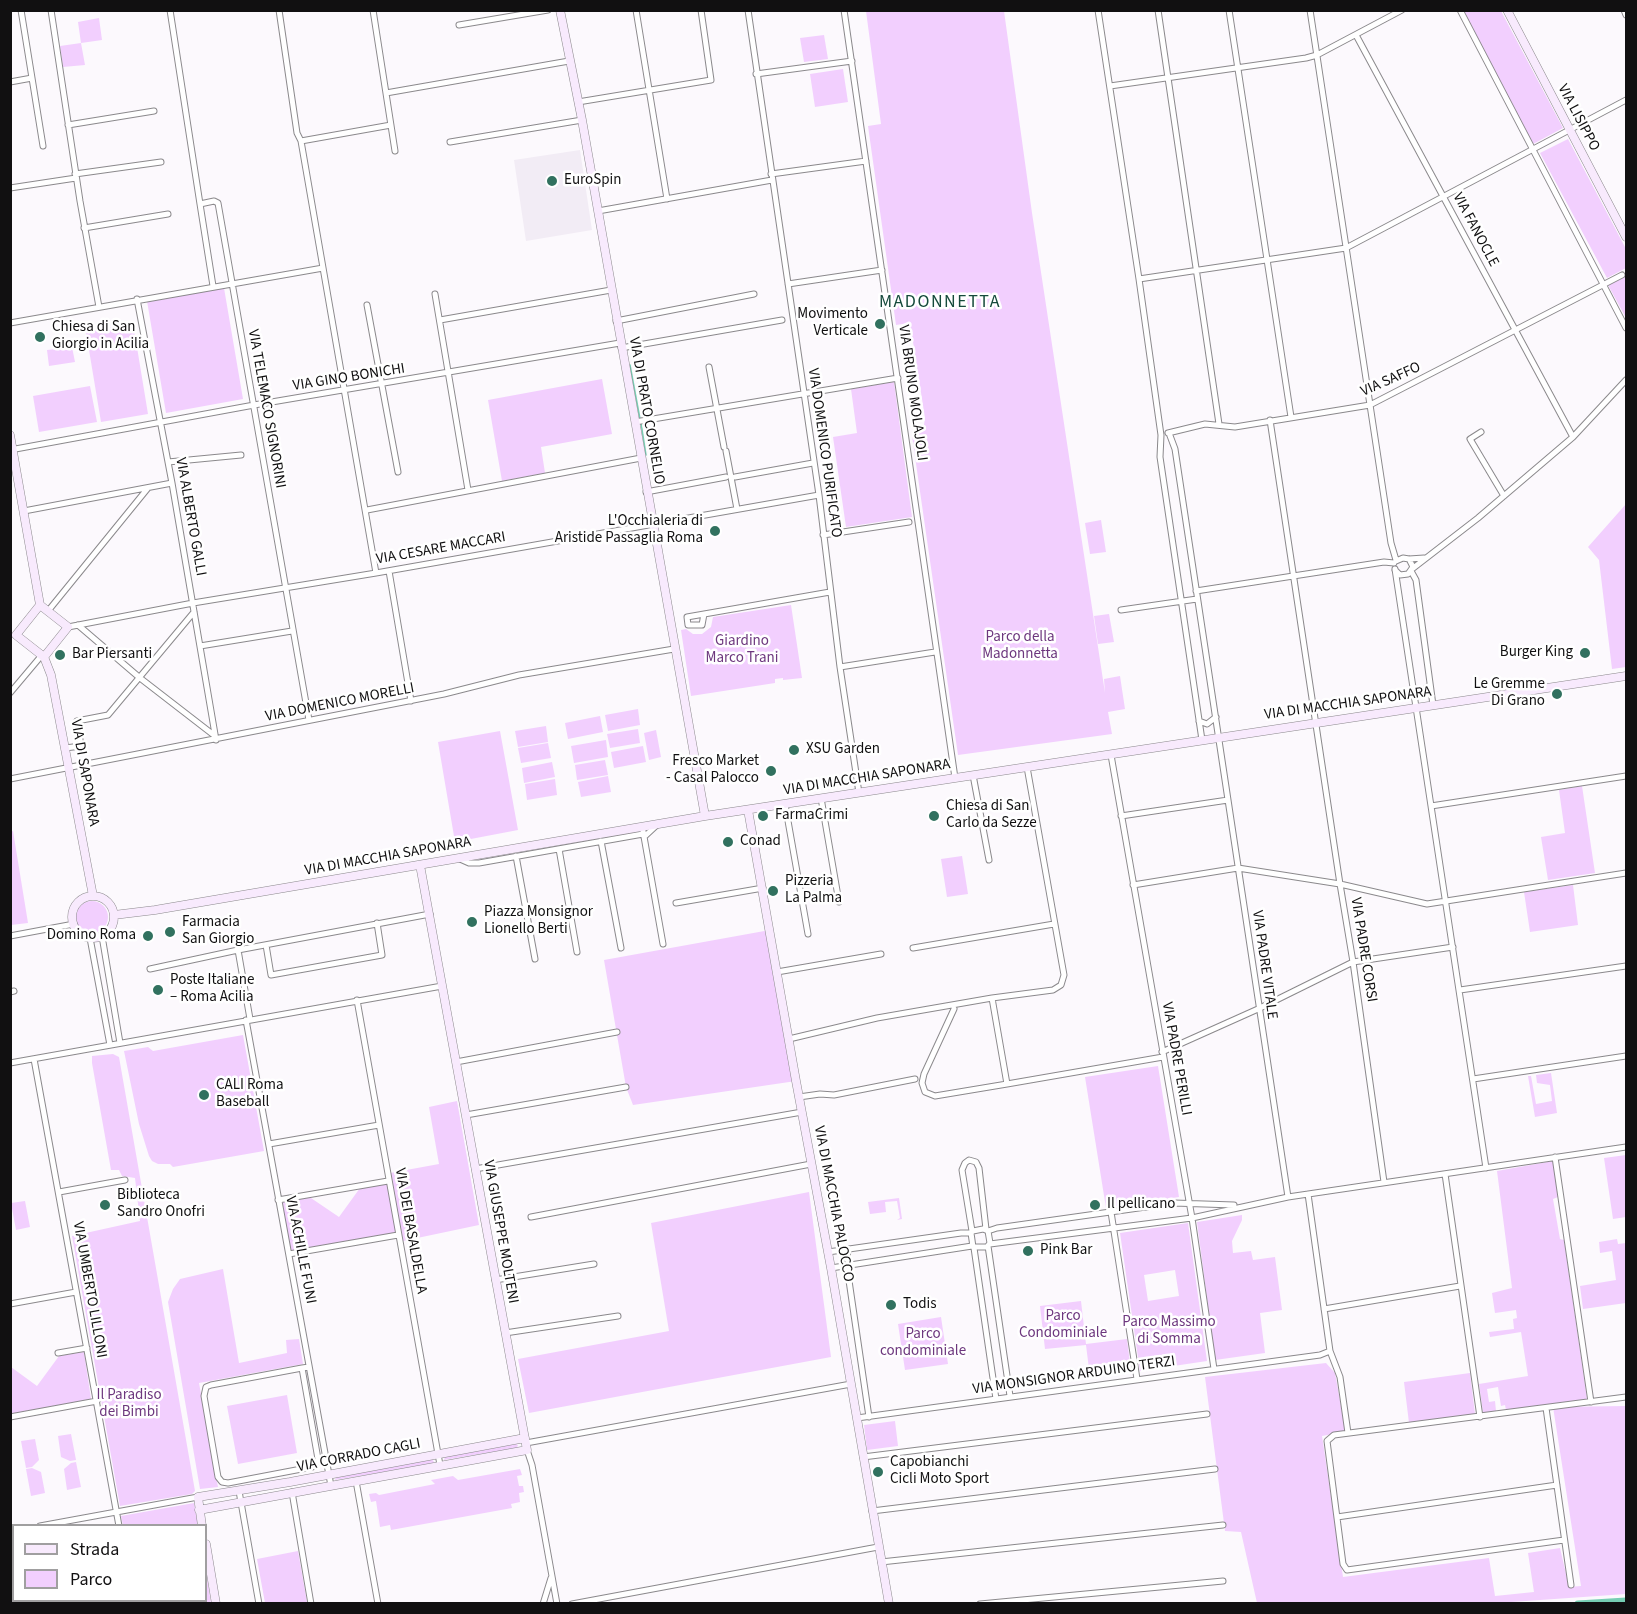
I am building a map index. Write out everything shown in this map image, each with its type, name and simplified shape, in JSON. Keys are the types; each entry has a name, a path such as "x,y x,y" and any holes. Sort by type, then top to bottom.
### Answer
{"street":[{"path":"21,10 43,146"},
{"path":"51,10 84,228 99,306"},
{"path":"170,10 213,286"},
{"path":"279,10 297,133 301,141 367,510 376,573"},
{"path":"373,10 395,151"},
{"path":"459,26 548,10"},
{"name":"VIA DI PRATO CORNELIO","path":"560,10 582,120 705,816"},
{"path":"636,10 667,199"},
{"path":"578,102 711,80 701,10"},
{"name":"VIA DOMENICO PURIFICATO","path":"748,10 819,495 840,667 859,793"},
{"name":"VIA BRUNO MOLAJOLI","path":"844,10 955,778"},
{"path":"1098,10 1139,279 1161,435 1161,457 1202,740"},
{"path":"1158,10 1219,424"},
{"path":"1229,10 1291,417"},
{"path":"1310,10 1486,1168"},
{"path":"1110,86 1306,58 1317,55 1402,10"},
{"path":"1460,10 1626,328"},
{"name":"VIA LISIPPO","path":"1507,10 1626,237"},
{"path":"1624,10 1626,15"},
{"name":"VIA FANOCLE","path":"1356,35 1573,437"},
{"path":"386,93 569,61"},
{"path":"756,74 852,61"},
{"path":"10,81 32,78"},
{"path":"1139,279 1346,248 1626,100"},
{"path":"68,124 154,111"},
{"path":"450,142 582,120"},
{"path":"301,141 391,125"},
{"path":"598,211 866,161"},
{"path":"10,188 161,162"},
{"name":"VIA TELEMACO SIGNORINI","path":"200,204 214,201 218,203 309,720"},
{"path":"84,228 168,214"},
{"path":"10,322 323,268"},
{"path":"788,284 882,270"},
{"name":"VIA SAFFO","path":"1161,435 1205,424 1235,427 1370,405 1622,275"},
{"path":"440,320 611,290"},
{"path":"435,294 468,490"},
{"path":"616,321 754,294"},
{"name":"VIA ALBERTO GALLI","path":"137,299 172,483 215,738"},
{"path":"367,305 398,472"},
{"name":"VIA GINO BONICHI","path":"12,449 254,405 782,320"},
{"path":"709,367 737,509"},
{"path":"635,422 898,378"},
{"path":"1395,564 1398,574 1403,576 1412,570 1573,437 1626,380"},
{"name":"VIA PADRE CORSI","path":"1270,420 1353,962 1384,1182"},
{"path":"1481,432 1470,439 1504,496"},
{"name":"VIA PADRE VITALE","path":"1169,433 1175,449 1288,1197"},
{"path":"10,435 40,605 68,627 10,693"},
{"path":"168,462 241,455"},
{"path":"367,510 641,458"},
{"path":"735,477 813,463"},
{"path":"10,471 18,477"},
{"path":"646,492 726,477"},
{"path":"24,511 172,483"},
{"path":"48,611 148,488"},
{"name":"VIA CESARE MACCARI","path":"68,627 193,603 285,589 819,495"},
{"path":"823,534 909,522"},
{"path":"1196,591 1384,562 1395,564 1403,558 1425,557"},
{"path":"1409,559 1416,580 1433,705"},
{"path":"389,571 411,700"},
{"path":"1180,585 1194,583"},
{"path":"704,614 830,592"},
{"path":"1121,610 1197,599"},
{"path":"40,605 13,633 43,656"},
{"path":"65,748 81,746 77,721 108,715 194,612"},
{"path":"78,625 215,738"},
{"path":"200,646 292,631"},
{"name":"VIA DOMENICO MORELLI","path":"10,779 444,694 519,675 674,649"},
{"path":"840,667 935,652"},
{"name":"VIA DI SAPONARA","path":"43,656 53,681 93,896"},
{"name":"VIA DI MACCHIA SAPONARA","path":"114,915 458,858 643,833 659,824 705,816 1626,676"},
{"path":"1413,687 1423,691 1430,685"},
{"path":"1199,721 1207,724 1216,717"},
{"name":"VIA PADRE PERILLI","path":"1111,755 1162,1055 1190,1203 1214,1369"},
{"path":"789,1040 877,1018 1053,990 1061,985 1064,975 1027,767"},
{"path":"973,775 988,860"},
{"path":"1431,806 1626,776"},
{"path":"821,798 839,902"},
{"path":"1121,816 1228,800"},
{"path":"785,804 808,934"},
{"name":"VIA DI MACCHIA PALOCCO","path":"748,810 889,1604"},
{"path":"458,858 476,863 643,833 663,944"},
{"path":"601,841 621,948"},
{"path":"559,849 578,952"},
{"path":"516,856 536,959"},
{"path":"424,883 437,862"},
{"name":"VIA GIUSEPPE MOLTENI","path":"420,865 505,1334 557,1604"},
{"path":"1133,885 1238,868 1340,884 1419,903 1430,903 1626,873"},
{"path":"676,903 763,888"},
{"path":"93,896 105,900 114,915 111,927 102,936 90,938 80,933 72,918 76,905 81,900 93,896"},
{"path":"150,969 430,914"},
{"path":"266,945 272,975 382,955 377,923"},
{"path":"10,936 74,924"},
{"path":"913,948 1054,924"},
{"path":"102,936 120,1043"},
{"path":"90,938 110,1045"},
{"path":"954,1009 923,1077 922,1086 925,1092 935,1096 1162,1055 1353,962 1453,946"},
{"name":"VIA ACHILLE FUNI","path":"238,950 278,1200 331,1486"},
{"path":"777,972 881,954"},
{"path":"1460,990 1626,966"},
{"path":"10,1063 442,986"},
{"path":"992,998 1007,1084"},
{"name":"VIA DEI BASALDELLA","path":"357,1000 440,1465"},
{"path":"456,1062 617,1032"},
{"path":"1473,1079 1626,1056"},
{"name":"VIA UMBERTO LILLONI","path":"34,1059 119,1524"},
{"path":"799,1097 834,1095 915,1079"},
{"path":"465,1115 626,1087"},
{"path":"475,1169 802,1112"},
{"path":"269,1144 379,1125"},
{"path":"831,1268 973,1246 1192,1218 1241,1206 1333,1189 1626,1147"},
{"path":"1555,1157 1591,1402"},
{"path":"996,1399 962,1172 965,1163 969,1160 976,1162 979,1167 1010,1396"},
{"path":"531,1217 811,1164"},
{"path":"1445,1174 1480,1417"},
{"path":"59,1192 125,1180"},
{"path":"278,1200 388,1181"},
{"path":"1308,1194 1330,1351 1341,1377 1348,1433"},
{"path":"828,1252 998,1227 1190,1203 1241,1206"},
{"path":"1111,1212 1137,1379"},
{"path":"289,1254 398,1235"},
{"name":"VIA DI MACCHIA PALOCCO","path":"848,1250 848,1267 869,1417"},
{"path":"495,1280 594,1264"},
{"path":"1324,1309 1460,1286"},
{"path":"10,1304 76,1292"},
{"path":"505,1334 618,1316"},
{"path":"58,1353 87,1348"},
{"name":"VIA MONSIGNOR ARDUINO TERZI","path":"857,1418 1320,1355 1330,1351"},
{"path":"302,1368 318,1459 316,1465 269,1476 222,1482 218,1477 204,1396 206,1387 309,1366"},
{"path":"526,1444 851,1384"},
{"path":"1564,1540 1346,1569 1343,1564 1326,1443 1330,1436 1348,1433 1626,1397"},
{"path":"10,1417 97,1401"},
{"path":"1546,1408 1570,1586"},
{"path":"863,1457 1207,1414"},
{"name":"VIA CORRADO CAGLI","path":"198,1497 438,1454 526,1444"},
{"name":"VIA CORRADO CAGLI","path":"200,1510 440,1465 526,1444"},
{"path":"872,1510 1215,1469"},
{"path":"356,1481 378,1604"},
{"path":"288,1493 290,1482"},
{"path":"1336,1517 1557,1485"},
{"path":"239,1491 259,1604"},
{"name":"VIA CORRADO CAGLI","path":"288,1493 311,1604"},
{"path":"51,1524 198,1497 202,1524"},
{"path":"881,1562 1223,1525"},
{"path":"572,1604 878,1546"},
{"path":"207,1550 216,1604"},
{"path":"543,1604 552,1577"},
{"path":"980,1604 1223,1581"}],"shaded area":[{"path":"580,150 592,230 526,241 514,160"}],"green space":[{"name":"Parco della Madonnetta","path":"866,11 1004,11 1032,213 1105,693 1104,679 1120,676 1125,709 1108,712 1112,734 958,755 912,436 924,425 925,418 911,329 909,323 896,325 868,126 881,124"},
{"path":"1463,11 1501,11 1563,128 1533,144"},
{"path":"99,18 102,40 81,43 78,22"},
{"path":"824,35 828,59 804,62 800,38"},
{"path":"81,43 85,65 63,67 60,46"},
{"path":"843,69 848,102 815,107 810,74"},
{"path":"1568,139 1626,249 1626,268 1607,278 1540,153"},
{"path":"1626,274 1626,318 1608,285"},
{"path":"224,288 243,399 166,413 147,301"},
{"path":"133,323 148,414 101,422 86,332"},
{"path":"72,347 75,362 49,366 47,350"},
{"path":"602,379 612,434 541,447 545,473 502,481 488,400"},
{"path":"894,382 912,517 846,527 833,437 857,433 851,389"},
{"path":"90,386 97,422 39,432 33,396"},
{"path":"1626,504 1626,667 1612,669 1599,560 1588,547"},
{"path":"1101,520 1106,552 1090,554 1085,523"},
{"name":"Giardino Marco Trani","path":"791,605 802,678 775,679 775,683 691,696 681,630 686,629 693,634 702,634 711,627 713,617"},
{"path":"1109,614 1114,642 1098,644 1094,616"},
{"path":"638,709 640,725 608,731 605,715"},
{"path":"600,716 603,732 568,739 565,723"},
{"path":"546,726 548,742 518,747 515,731"},
{"path":"638,729 640,743 610,748 607,734"},
{"path":"656,730 661,757 649,760 644,733"},
{"path":"500,731 518,830 455,842 438,742"},
{"path":"606,740 608,757 574,763 571,746"},
{"path":"548,743 551,758 521,763 518,748"},
{"path":"643,746 646,762 614,768 611,752"},
{"path":"605,760 608,775 577,780 575,765"},
{"path":"552,762 555,777 524,783 522,768"},
{"path":"608,776 611,792 581,797 578,782"},
{"path":"555,779 557,795 527,800 525,784"},
{"path":"1582,786 1595,873 1548,880 1541,837 1565,833 1559,790"},
{"path":"13,831 28,923 11,925 10,832"},
{"path":"962,856 968,894 947,897 941,859"},
{"path":"1573,885 1578,925 1530,932 1524,892"},
{"path":"92,901 103,906 108,917 103,928 92,933 81,928 76,917 81,906"},
{"path":"770,930 796,1081 633,1105 626,1087 604,960"},
{"path":"243,1035 264,1151 173,1167 170,1164 158,1164 152,1161 139,1124 124,1051 148,1047 153,1051"},
{"name":"Il Paradiso dei Bimbi","path":"113,1054 119,1057 195,1491 192,1494 120,1506 72,1236 140,1221 135,1178 122,1176 119,1170 111,1170 92,1063 92,1056"},
{"path":"1158,1066 1179,1197 1106,1208 1085,1077"},
{"path":"1551,1073 1557,1113 1535,1117 1528,1076 1531,1076 1536,1104 1552,1101 1550,1085 1537,1083 1536,1075"},
{"path":"457,1101 479,1225 403,1241 390,1173 439,1164 429,1107"},
{"path":"1626,1155 1626,1217 1613,1219 1604,1158"},
{"path":"1553,1161 1558,1197 1553,1199 1560,1239 1564,1240 1587,1399 1506,1410 1505,1405 1501,1406 1498,1387 1487,1389 1489,1402 1495,1401 1496,1411 1483,1413 1479,1384 1528,1376 1521,1332 1490,1337 1489,1332 1514,1329 1513,1319 1517,1318 1516,1310 1495,1313 1492,1293 1512,1288 1497,1171"},
{"path":"387,1183 396,1234 291,1252 281,1201 308,1196 339,1217 360,1188"},
{"path":"809,1192 831,1357 529,1413 518,1359 669,1331 651,1223"},
{"path":"899,1198 902,1219 897,1220 900,1218 897,1201 885,1202 886,1212 870,1214 868,1202"},
{"path":"25,1201 30,1227 16,1230 11,1203"},
{"path":"1242,1215 1232,1241 1233,1253 1251,1251 1253,1260 1275,1257 1282,1310 1260,1313 1265,1353 1215,1360 1197,1222"},
{"name":"Parco Massimo di Somma","path":"1188,1223 1207,1361 1140,1371 1120,1233","holes":["1175,1270 1179,1296 1148,1301 1144,1275"]},
{"path":"1617,1239 1618,1244 1626,1243 1626,1303 1583,1309 1580,1286 1616,1280 1612,1251 1600,1253 1599,1242"},
{"path":"223,1269 239,1363 287,1353 286,1340 299,1339 303,1364 199,1383 218,1487 200,1489 168,1302 180,1279"},
{"name":"Parco Condominiale","path":"1081,1301 1086,1344 1127,1339 1131,1372 1090,1377 1086,1345 1045,1349 1040,1306"},
{"name":"Parco condominiale","path":"941,1317 948,1364 905,1370 898,1324"},
{"path":"84,1352 91,1399 11,1415 11,1367 37,1386 59,1356"},
{"path":"1326,1363 1335,1373 1345,1428 1344,1432 1322,1436 1343,1577 1489,1558 1495,1596 1534,1592 1528,1553 1560,1548 1569,1587 1581,1586 1553,1407 1626,1406 1626,1594 1483,1604 1257,1603 1241,1532 1225,1531 1205,1377"},
{"path":"1470,1373 1475,1414 1409,1423 1404,1382"},
{"path":"287,1395 297,1453 238,1464 227,1406"},
{"path":"895,1421 898,1446 867,1450 864,1425"},
{"path":"71,1434 76,1460 70,1461 61,1457 58,1436"},
{"path":"35,1439 39,1460 32,1467 26,1468 21,1441"},
{"path":"516,1444 517,1448 444,1460 445,1457"},
{"path":"432,1459 433,1464 335,1480 337,1475"},
{"path":"76,1462 81,1487 67,1490 64,1469"},
{"path":"32,1468 41,1472 45,1493 31,1496 26,1469"},
{"path":"520,1469 522,1475 517,1476 519,1486 523,1486 524,1492 519,1493 520,1502 511,1504 512,1508 391,1530 390,1525 380,1527 376,1501 371,1502 369,1494 379,1495 435,1484 431,1480 453,1476 458,1480"},
{"path":"194,1503 198,1524 123,1524 121,1516"},
{"path":"298,1551 307,1602 265,1603 257,1559"},
{"path":"207,1577 211,1603 136,1604 136,1602 207,1602"}],"waterway":[{"path":"630,365 640,419"},
{"path":"641,423 646,455"},
{"path":"1578,1604 1626,1601"}],"place":[{"name":"EuroSpin","path":"552,181"},
{"name":"Movimento Verticale","path":"880,324"},
{"name":"Chiesa di San Giorgio in Acilia","path":"40,337"},
{"name":"L'Occhialeria di Aristide Passaglia Roma","path":"715,531"},
{"name":"Burger King","path":"1585,653"},
{"name":"Bar Piersanti","path":"60,655"},
{"name":"Le Gremme Di Grano","path":"1557,694"},
{"name":"XSU Garden","path":"794,750"},
{"name":"Fresco Market - Casal Palocco","path":"771,771"},
{"name":"FarmaCrimi","path":"763,816"},
{"name":"Chiesa di San Carlo da Sezze","path":"934,816"},
{"name":"Conad","path":"728,842"},
{"name":"Pizzeria La Palma","path":"773,891"},
{"name":"Piazza Monsignor Lionello Berti","path":"472,922"},
{"name":"Farmacia San Giorgio","path":"170,932"},
{"name":"Domino Roma","path":"148,936"},
{"name":"Poste Italiane – Roma Acilia","path":"158,990"},
{"name":"CALI Roma Baseball","path":"204,1095"},
{"name":"Biblioteca Sandro Onofri","path":"105,1205"},
{"name":"Il pellicano","path":"1095,1205"},
{"name":"Pink Bar","path":"1028,1251"},
{"name":"Todis","path":"891,1305"},
{"name":"Capobianchi Cicli Moto Sport","path":"878,1472"}],"district":[{"name":"MADONNETTA","path":"940,303"}]}
